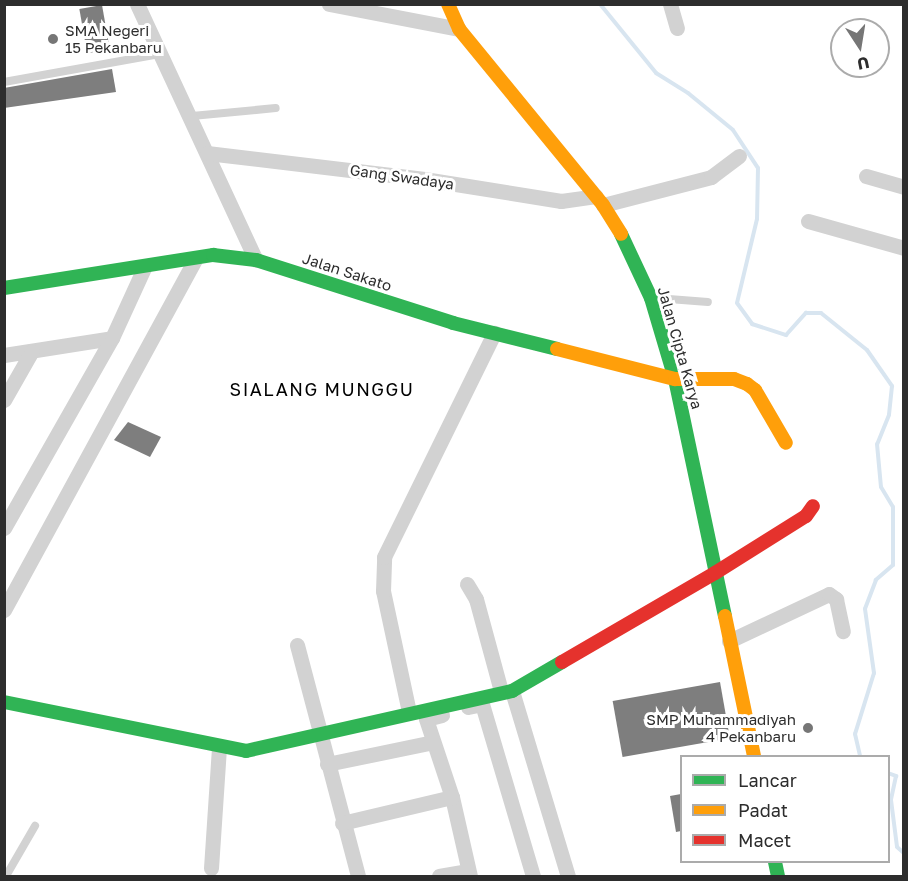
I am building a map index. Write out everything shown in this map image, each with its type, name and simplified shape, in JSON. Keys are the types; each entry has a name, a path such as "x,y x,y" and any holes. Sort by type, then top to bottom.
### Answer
{"street":[{"path":"137,4 159,54 192,116 256,260"},
{"path":"329,4 459,29"},
{"name":"Jalan Cipta Karya","path":"448,4 459,29 600,200 651,298 675,379 754,755"},
{"path":"670,4 677,28"},
{"name":"Gang Swadaya","path":"207,153 424,179 561,201 600,200 711,177 739,156"},
{"path":"866,176 903,187"},
{"path":"808,221 903,248"},
{"name":"Jalan Sakato","path":"4,288 213,255 256,260 494,333 675,379 734,379 755,390 786,443"},
{"path":"4,610 195,258"},
{"path":"4,528 112,338 145,266"},
{"path":"409,712 382,591 384,557 494,333"},
{"path":"4,356 112,338"},
{"path":"4,400 32,351"},
{"path":"4,702 246,751 507,691 714,573 806,516 813,506"},
{"path":"467,584 476,599 568,876"},
{"path":"729,641 829,594 836,599 843,631"},
{"path":"297,645 342,823 358,876"},
{"path":"439,876 468,874 452,797 426,719 482,704 533,876"},
{"path":"327,764 433,741"},
{"path":"211,868 219,746"},
{"path":"342,823 452,797"}],"lane":[{"path":"4,81 159,54"},
{"path":"192,116 276,108"},
{"path":"651,298 708,302"},
{"path":"6,876 35,826"}],"building":[{"path":"102,5 110,49 87,53 79,9"},
{"path":"112,69 116,92 4,108 4,88"},
{"path":"128,422 161,437 150,457 114,440"},
{"path":"720,682 730,738 623,757 613,701"},
{"path":"680,794 680,831 676,832 670,796"}],"waterway":[{"path":"600,4 656,73 688,93 733,130 758,168 757,219 737,303 752,324 786,335 806,313 821,313 867,350 892,386 889,415 877,444 881,487 893,507 893,565 876,580 865,609 874,673 855,734 860,755"},
{"path":"890,774 896,776 891,800 897,847 904,853"}],"traffic: fast":[{"path":"621,234 651,298 675,379 725,616"},
{"path":"4,288 213,255 256,260 453,323 557,349"},
{"path":"4,702 246,751 512,691 562,662"},
{"path":"775,863 778,876"}],"traffic: slow":[{"path":"448,4 459,29 603,205 621,234"},
{"path":"557,349 675,379 734,379 747,384 755,390 786,443"},
{"path":"725,616 754,755"}],"traffic: jam":[{"path":"562,662 715,573 806,516 813,506"}],"place":[{"name":"SMA Negeri 15 Pekanbaru","path":"53,39"},
{"name":"SMP Muhammadiyah 4 Pekanbaru","path":"808,728"}],"district":[{"name":"SIALANG MUNGGU","path":"322,389"}]}
